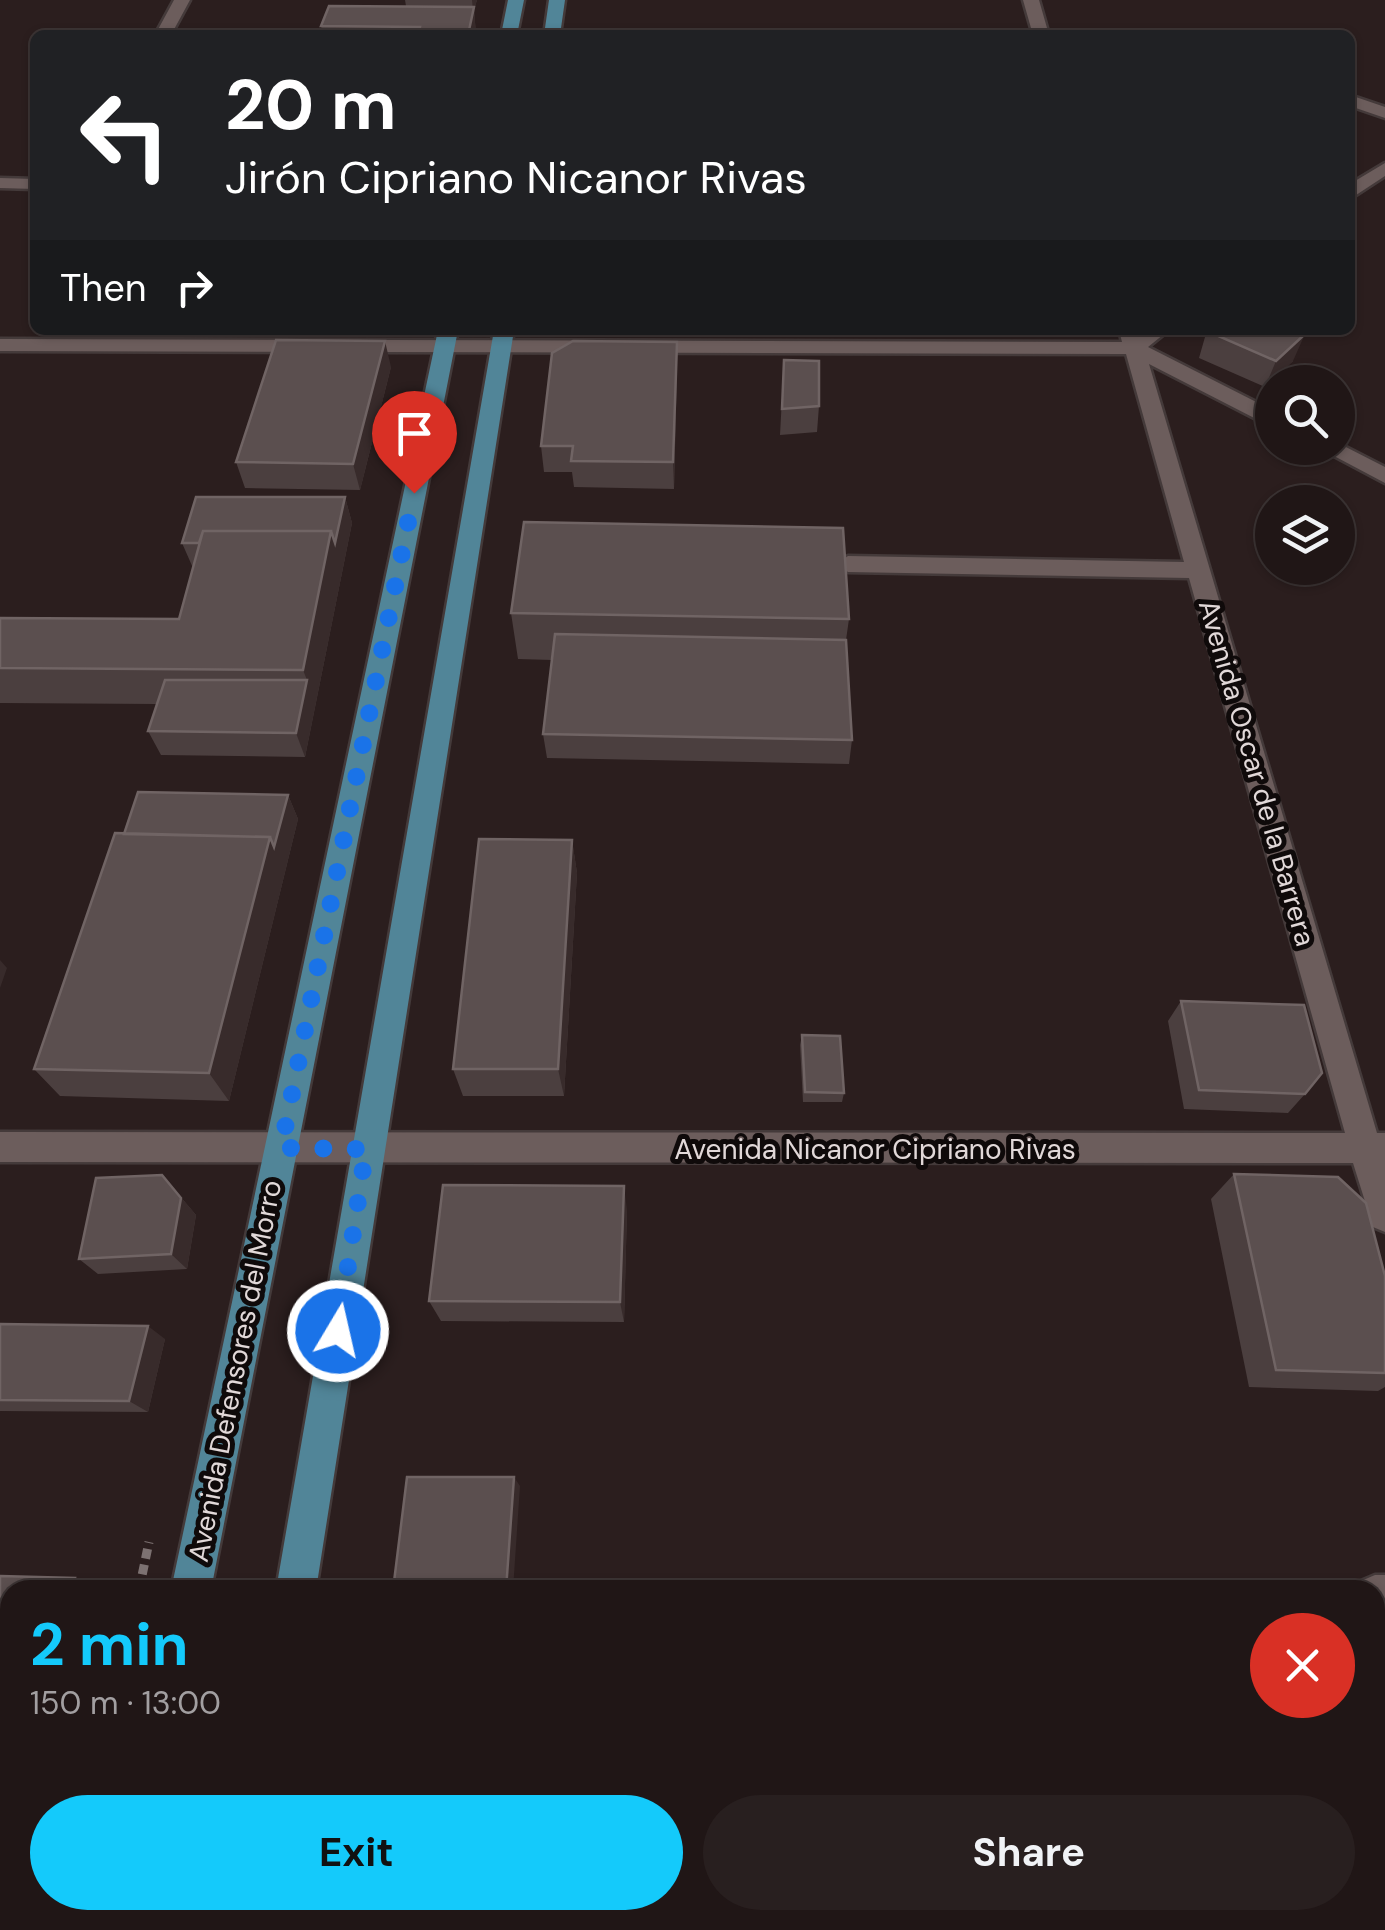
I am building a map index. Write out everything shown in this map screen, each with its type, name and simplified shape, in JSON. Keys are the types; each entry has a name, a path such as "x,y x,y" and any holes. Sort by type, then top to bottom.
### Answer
{"main road":[{"path":"510,30 516,0"},
{"path":"553,30 558,0"},
{"name":"Avenida Defensores del Morro","path":"193,1580 446,339"},
{"path":"298,1580 502,339"}],"street":[{"path":"166,30 182,0"},
{"path":"1031,0 1040,30"},
{"path":"1355,102 1385,113"},
{"path":"1355,190 1385,168"},
{"path":"0,184 30,184"},
{"path":"0,345 446,339 1131,339 1255,408"},
{"name":"Avenida Oscar de la Barrera","path":"1131,339 1198,570 1379,1141 1385,1216"},
{"path":"1355,461 1385,476"},
{"path":"848,564 1198,570"},
{"name":"Avenida Nicanor Cipriano Rivas","path":"0,1147 366,1149 1379,1141"}],"building":[{"path":"329,6 474,7 469,30 321,26"},
{"path":"1216,335 1304,335 1276,361"},
{"path":"276,340 385,341 353,464 236,462"},
{"path":"573,341 677,342 673,462 571,461 573,446 541,446 552,353"},
{"path":"784,360 819,361 819,406 782,409"},
{"path":"196,497 345,497 335,543 331,531 203,531 199,543 182,543"},
{"path":"524,522 843,528 849,619 511,613"},
{"path":"203,531 331,531 303,670 0,668 0,618 179,619"},
{"path":"555,634 846,640 852,740 543,734"},
{"path":"165,680 307,680 296,733 148,731"},
{"path":"138,792 288,795 274,847 270,837 124,834"},
{"path":"115,833 270,837 209,1073 34,1069"},
{"path":"479,839 572,840 558,1069 453,1069"},
{"path":"1181,1001 1304,1005 1322,1073 1305,1094 1199,1090"},
{"path":"802,1035 840,1036 844,1093 805,1092"},
{"path":"1234,1174 1338,1177 1366,1203 1385,1276 1385,1373 1276,1370"},
{"path":"162,1175 181,1198 171,1254 79,1259 96,1178"},
{"path":"443,1185 624,1186 620,1302 429,1301"},
{"path":"0,1324 148,1326 129,1401 0,1400"},
{"path":"407,1477 514,1477 507,1580 394,1580"},
{"path":"0,1576 75,1578 74,1580 0,1580"}],"route":[{"path":"338,1331 366,1149 281,1148 414,493"}]}
